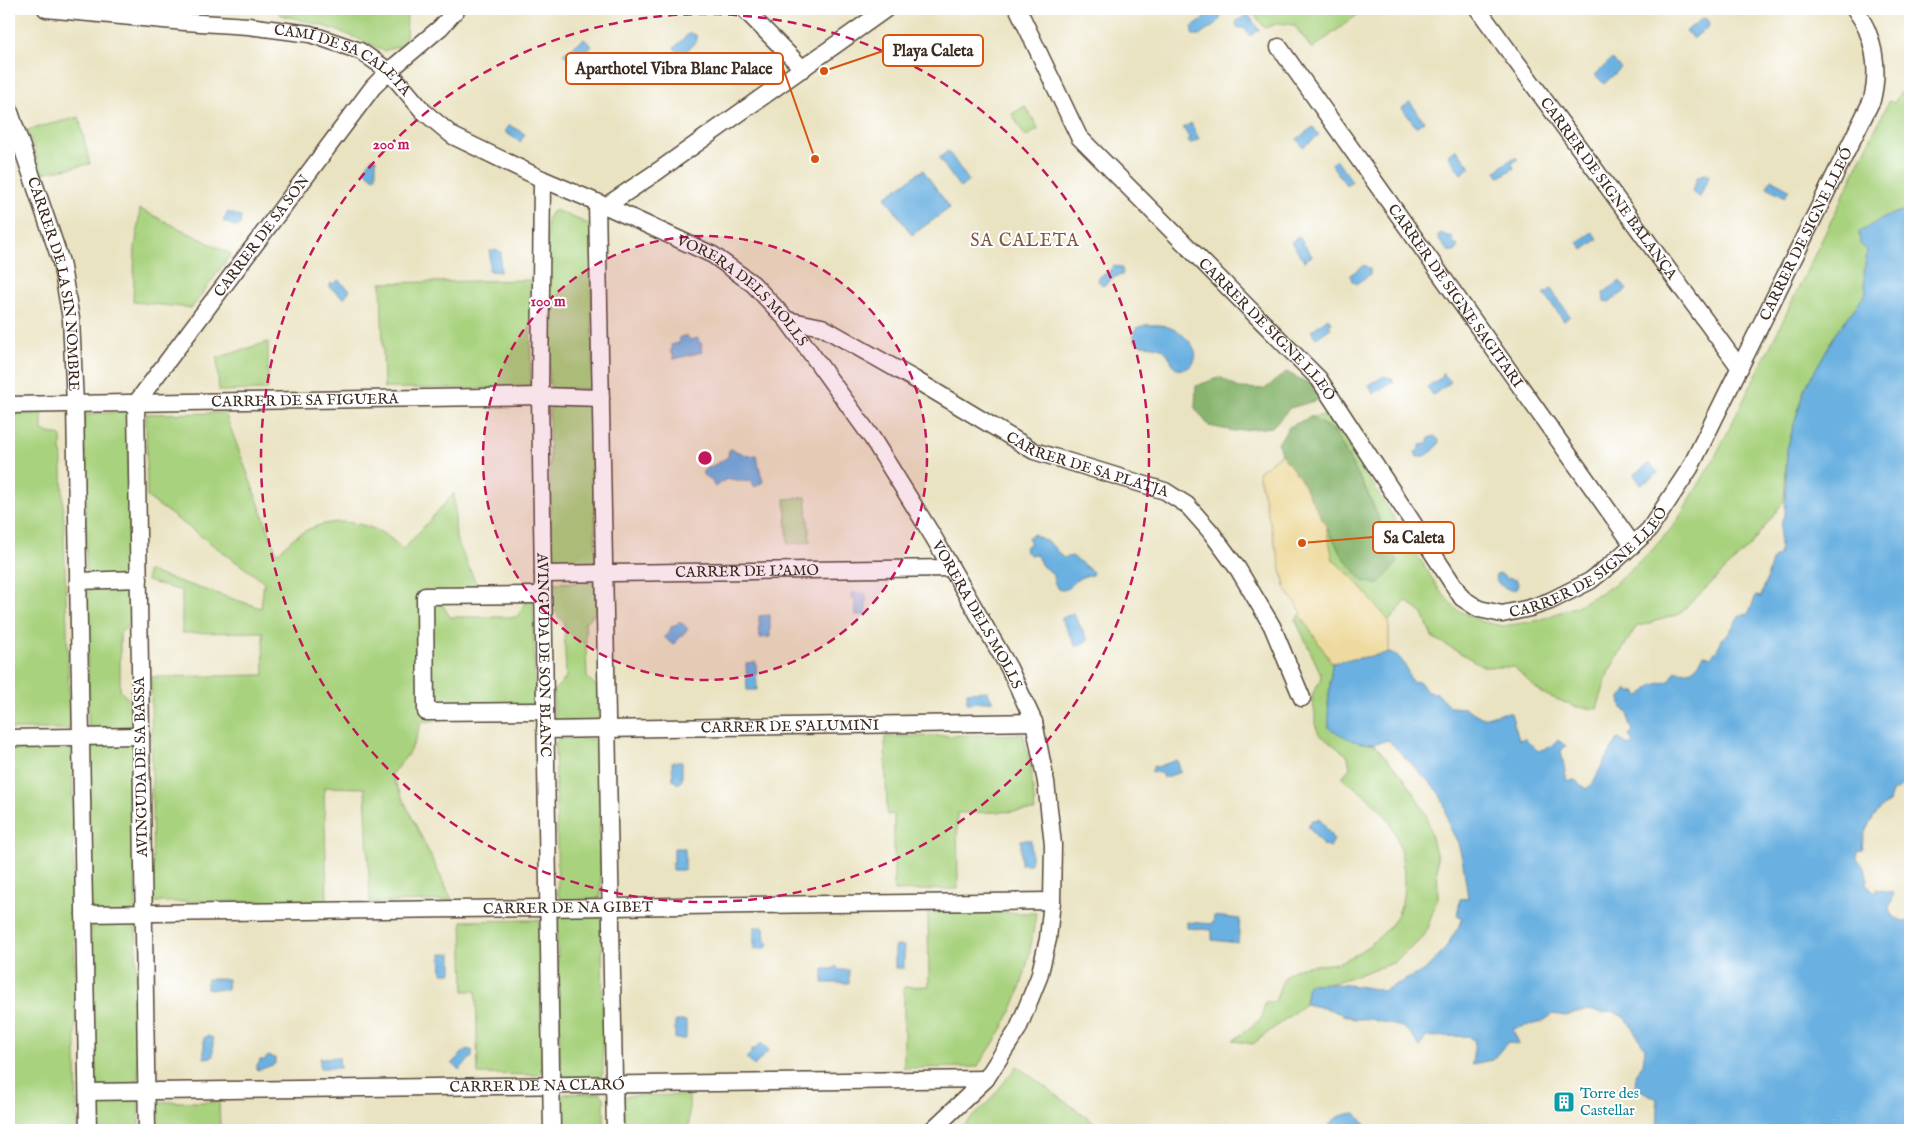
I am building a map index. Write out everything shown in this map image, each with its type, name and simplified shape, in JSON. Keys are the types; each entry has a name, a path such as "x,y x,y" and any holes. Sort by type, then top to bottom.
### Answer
{"street":[{"name":"CAMÍ DE SA CALETA","path":"46,9 248,26 310,34 360,51 389,71 423,111 453,136 542,179 601,204"},
{"name":"CARRER DE SA SON","path":"136,403 373,87 441,27 458,9"},
{"path":"744,9 803,69"},
{"path":"615,1130 601,398 601,204 803,69 886,9"},
{"name":"CARRER DE SIGNE LLEÓ","path":"1018,9 1079,137 1319,379 1462,598 1479,609 1502,614 1530,608 1550,601 1590,581 1649,530 1690,468 1872,100 1875,88 1875,51 1862,19 1855,9"},
{"name":"CARRER DE SIGNE BALANÇA","path":"1478,9 1740,368"},
{"name":"CARRER DE SIGNE SAGITARI","path":"1279,47 1633,545"},
{"name":"CARRER DE LA SIN NOMBRE","path":"9,110 61,262 71,319 75,404"},
{"name":"AVINGUDA DE SON BLANC","path":"542,179 540,396 542,595 552,1130"},
{"name":"VORERA DELS MOLLS","path":"601,204 713,255 753,284 787,320 872,438 1009,668 1034,722 1046,782 1053,845 1052,901 1048,939 1039,977 1018,1029 986,1079 932,1130"},
{"name":"CARRER DE SA PLATJA","path":"787,320 822,327 914,379 1034,451 1166,491 1182,501 1210,531 1257,600 1272,626 1302,698"},
{"name":"CARRER DE SA FIGUERA","path":"9,405 540,396 601,398"},
{"name":"AVINGUDA DE SA BASSA","path":"136,403 147,1130"},
{"path":"75,404 88,1130"},
{"name":"CARRER DE L'AMO","path":"543,574 951,568"},
{"path":"78,582 139,579"},
{"path":"542,595 426,596 426,712 545,711"},
{"name":"CARRER DE S'ALUMINI","path":"545,730 1034,722"},
{"path":"9,738 141,736"},
{"name":"CARRER DE NA GIBET","path":"84,914 1052,901"},
{"name":"CARRER DE NA CLARÓ","path":"88,1092 986,1079"}],"green space":[{"path":"277,9 407,9 406,44 384,51 333,29 280,15"},
{"path":"1249,9 1365,9 1312,49 1294,25 1279,23 1265,28"},
{"path":"1910,76 1910,208 1885,217 1870,245 1866,261 1866,293 1836,333 1804,390 1787,449 1784,501 1749,547 1679,614 1636,627 1609,671 1597,709 1576,707 1541,693 1514,667 1485,667 1432,637 1423,614 1406,601 1389,621 1354,579 1333,560 1326,526 1343,557 1398,562 1368,494 1334,431 1310,417 1329,415 1440,591 1456,609 1482,622 1503,626 1536,621 1577,606 1612,586 1652,550 1676,523 1715,457 1889,101 1894,103"},
{"path":"1025,106 1039,129 1025,137 1012,114"},
{"path":"79,117 90,164 42,173 27,130"},
{"path":"140,209 231,254 192,308 133,302 135,249"},
{"path":"555,210 591,225 593,385 589,389 553,389 549,384 547,220"},
{"path":"530,280 531,389 384,388 381,283"},
{"path":"268,342 268,390 219,391 217,358"},
{"path":"1286,372 1312,385 1318,400 1290,408 1272,427 1234,431 1209,426 1195,408 1196,386 1220,377 1239,388 1265,389"},
{"path":"554,405 591,405 594,408 596,564 591,567 555,566 551,562 549,410"},
{"path":"128,411 131,623 120,633 120,691 133,703 139,1130 94,1130 84,415"},
{"path":"42,413 42,431 61,436 70,729 9,729 9,414"},
{"path":"225,413 277,553 295,537 311,528 339,522 367,526 392,540 403,550 454,493 456,539 479,590 440,601 450,617 517,617 527,599 533,600 535,706 444,707 441,721 421,722 410,750 391,774 452,900 370,903 365,788 324,787 327,901 153,902 151,677 264,675 263,632 182,633 182,591 147,581 147,571 261,608 264,582 147,497 146,414"},
{"path":"1310,417 1334,431 1368,494 1398,562 1378,585 1363,581 1343,557 1299,477 1281,454 1278,443 1289,427"},
{"path":"806,497 810,542 788,544 785,499"},
{"path":"591,582 597,586 597,612 585,622 587,677 598,688 599,718 595,722 558,722 555,719 553,691 566,678 564,622 552,610 551,586 554,583"},
{"path":"1300,615 1332,663 1328,705 1353,741 1375,745 1407,782 1426,814 1437,858 1438,897 1424,937 1393,963 1333,983 1308,984 1305,1004 1253,1044 1233,1041 1262,1018 1265,1002 1275,1002 1282,982 1290,972 1310,965 1331,964 1345,960 1366,948 1395,919 1403,895 1404,881 1401,851 1391,825 1375,804 1342,777 1350,768 1348,756 1319,734 1315,724 1312,695 1320,681 1321,674 1295,619"},
{"path":"1023,734 1031,767 1035,811 957,813 958,889 894,891 894,814 887,815 885,737"},
{"path":"559,738 595,739 598,742 601,896 597,899 564,900 558,895 555,744"},
{"path":"72,749 77,1130 9,1130 9,750"},
{"path":"928,912 1036,913 1029,957 1018,994 1002,1029 977,1067 904,1068 904,987 929,986"},
{"path":"597,915 602,919 603,1073 600,1078 562,1077 560,1072 557,921 562,916"},
{"path":"539,920 542,1072 539,1075 478,1074 476,991 464,991 462,921"},
{"path":"1017,1066 1104,1130 958,1130 986,1105"},
{"path":"600,1093 604,1097 604,1130 561,1130 561,1098 564,1094"},
{"path":"689,1095 689,1130 624,1130 623,1096"},
{"path":"156,1102 219,1102 220,1130 156,1130"}],"sand":[{"path":"1281,454 1299,477 1326,526 1333,560 1354,579 1389,621 1389,653 1332,663 1286,590 1258,472"}],"water":[{"path":"1221,9 1220,18 1215,25 1200,36 1192,34 1192,27 1203,20 1202,10"},
{"path":"1248,14 1259,30 1250,36 1244,28 1238,28 1236,24 1237,21"},
{"path":"1703,18 1708,20 1709,26 1693,39 1686,31"},
{"path":"689,33 696,35 697,41 681,56 674,48"},
{"path":"584,39 592,46 571,61 563,54"},
{"path":"1612,59 1621,68 1604,84 1595,75"},
{"path":"1410,102 1424,121 1416,127 1402,108"},
{"path":"1191,123 1199,139 1190,144 1187,140 1190,139 1183,128"},
{"path":"509,125 525,134 520,142 505,132"},
{"path":"1313,127 1319,135 1303,147 1297,139"},
{"path":"1457,149 1470,167 1461,174 1448,155"},
{"path":"948,151 969,181 960,188 939,158"},
{"path":"1514,157 1518,159 1512,164 1514,168 1500,177 1496,171"},
{"path":"372,158 376,159 376,177 374,178 364,170"},
{"path":"1337,160 1352,181 1346,185 1331,164"},
{"path":"923,170 950,208 912,235 885,197"},
{"path":"1708,173 1709,176 1700,197 1698,197 1692,191 1698,176"},
{"path":"1771,179 1789,189 1785,197 1767,187"},
{"path":"1910,208 1910,773 1906,780 1909,787 1902,784 1899,789 1892,792 1889,802 1874,817 1866,830 1862,844 1863,850 1858,851 1857,858 1865,869 1868,880 1866,883 1875,893 1876,889 1894,893 1889,909 1892,916 1910,922 1910,1130 1657,1130 1658,1108 1656,1098 1636,1088 1635,1074 1643,1064 1645,1048 1626,1018 1611,1011 1603,1013 1588,1010 1566,1016 1553,1014 1542,1022 1513,1029 1518,1045 1508,1042 1492,1060 1472,1064 1475,1041 1467,1036 1426,1037 1420,1047 1411,1034 1402,1027 1370,1019 1354,1019 1328,1009 1305,1004 1308,984 1346,985 1383,991 1425,970 1445,949 1463,919 1457,916 1460,899 1468,898 1458,843 1449,826 1445,806 1438,791 1388,740 1371,744 1357,742 1329,728 1328,705 1332,663 1389,653 1394,655 1404,663 1411,681 1420,682 1427,692 1437,693 1450,707 1465,708 1483,718 1500,713 1511,713 1519,740 1525,738 1538,751 1553,746 1558,740 1566,746 1561,751 1567,781 1575,780 1586,789 1590,786 1618,739 1630,746 1633,741 1629,737 1633,730 1629,724 1629,714 1622,708 1620,699 1627,689 1629,692 1637,692 1639,697 1653,685 1669,681 1676,671 1687,671 1694,668 1704,654 1710,657 1717,650 1722,639 1727,636 1740,615 1748,614 1756,596 1761,597 1773,558 1779,555 1781,529 1785,514 1787,449 1804,390 1836,333 1866,293 1864,273 1867,250 1860,244 1859,232 1885,217"},
{"path":"228,212 241,217 240,225 236,227 223,221"},
{"path":"1592,232 1598,239 1583,250 1578,242"},
{"path":"1442,233 1452,236 1453,241 1458,246 1455,252 1448,251 1438,239 1438,235"},
{"path":"1299,237 1312,256 1304,261 1291,242"},
{"path":"490,251 501,252 500,272 489,271"},
{"path":"1364,265 1370,269 1370,274 1356,284 1352,281 1350,275"},
{"path":"1113,266 1121,267 1122,275 1114,277 1103,286 1098,281 1099,277 1109,272"},
{"path":"338,280 350,290 344,298 329,287 331,283 334,284"},
{"path":"1620,281 1627,290 1609,302 1604,301 1603,293"},
{"path":"1551,289 1570,316 1564,321 1544,294"},
{"path":"1328,318 1332,323 1329,325 1331,328 1316,338 1311,331"},
{"path":"1145,325 1163,325 1174,329 1186,338 1191,343 1196,355 1189,367 1175,368 1167,354 1160,348 1139,344 1135,340 1134,331"},
{"path":"687,336 690,340 698,338 702,344 702,352 674,359 673,354 670,352 672,349 671,345 679,343 680,338"},
{"path":"1443,373 1451,382 1433,395 1427,387 1442,377"},
{"path":"1384,376 1393,379 1393,382 1373,394 1369,385"},
{"path":"1434,436 1439,440 1437,447 1427,454 1417,457 1415,452 1420,449 1420,445 1427,444 1429,438"},
{"path":"731,449 749,456 756,455 763,482 755,487 751,481 728,479 715,487 711,480 703,475 703,471 728,457 729,450"},
{"path":"1650,463 1658,473 1641,485 1634,474"},
{"path":"1034,534 1051,544 1063,558 1072,556 1093,572 1092,575 1080,578 1065,590 1058,588 1054,583 1052,573 1042,566 1036,554 1030,555 1025,551 1026,546 1031,543 1028,538"},
{"path":"1501,574 1506,578 1517,580 1518,585 1516,589 1510,590 1500,585 1495,579 1496,575"},
{"path":"851,593 866,593 866,615 855,615 855,598 851,598"},
{"path":"1073,613 1088,640 1076,647 1061,619"},
{"path":"770,615 770,637 760,638 759,616"},
{"path":"680,621 688,629 673,645 664,637 671,627"},
{"path":"756,662 757,690 747,690 746,663"},
{"path":"987,691 993,701 967,703 967,692"},
{"path":"1177,760 1181,772 1163,778 1161,773 1152,772 1153,766 1157,767"},
{"path":"672,762 682,762 682,780 678,784 673,780"},
{"path":"1319,818 1334,840 1330,847 1324,847 1308,826 1312,820"},
{"path":"1021,840 1031,840 1031,864 1021,864"},
{"path":"674,848 685,848 685,870 672,870"},
{"path":"1214,916 1240,919 1238,943 1212,940 1212,930 1187,928 1187,922 1213,924"},
{"path":"754,927 764,927 765,939 769,944 766,948 754,949"},
{"path":"895,946 904,946 904,968 895,968"},
{"path":"441,954 452,954 452,973 442,973"},
{"path":"836,966 839,970 849,970 849,983 823,983 823,969 832,969"},
{"path":"207,979 228,979 227,990 207,989"},
{"path":"675,1021 686,1021 686,1039 675,1039"},
{"path":"208,1036 213,1038 213,1057 204,1058 204,1038"},
{"path":"761,1043 769,1050 754,1066 746,1058 752,1049 755,1049"},
{"path":"467,1049 473,1051 471,1054 473,1056 459,1070 452,1063"},
{"path":"268,1056 275,1058 275,1064 259,1070 256,1069 260,1060 264,1060"},
{"path":"339,1057 340,1068 320,1068 320,1058"},
{"path":"1356,1113 1369,1130 1326,1130 1339,1117"}],"place":[{"name":"Playa Caleta","path":"824,71"},
{"name":"Aparthotel Vibra Blanc Palace","path":"815,159"},
{"name":"Sa Caleta","path":"1302,543"},
{"name":"Torre des Castellar","path":"1564,1102"}],"district":[{"name":"SA CALETA","path":"1025,241"}]}
